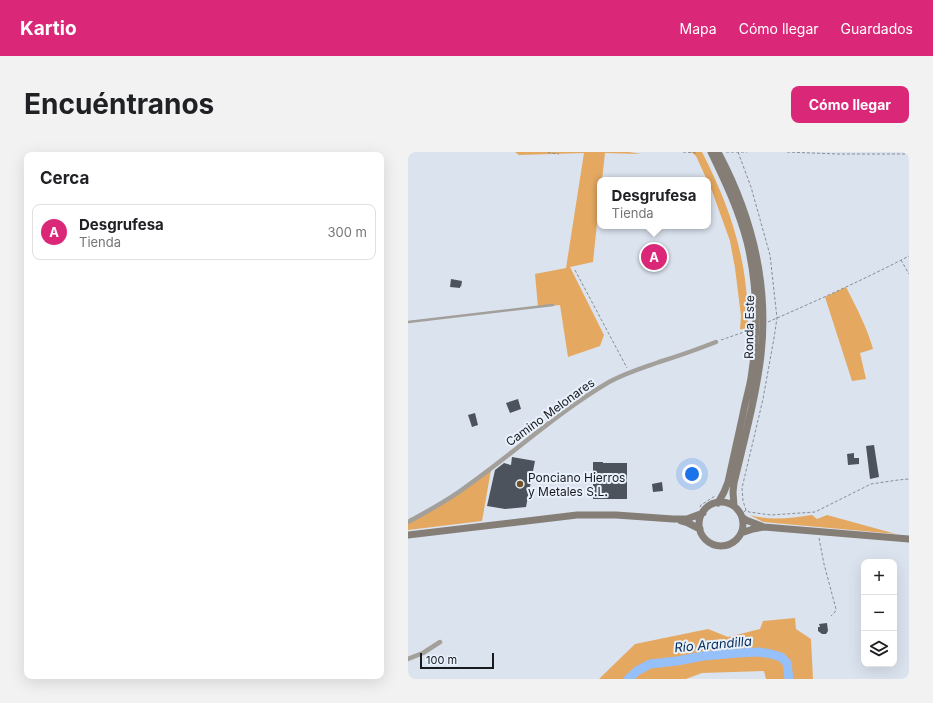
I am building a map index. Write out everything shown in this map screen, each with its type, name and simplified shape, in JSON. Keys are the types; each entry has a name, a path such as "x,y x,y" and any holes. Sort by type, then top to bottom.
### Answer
{"main road":[{"name":"Ronda Este","path":"711,152 724,178 747,241 755,287 756,310 756,332 750,379 728,482 718,503"},
{"name":"Ronda Este","path":"718,152 729,172 749,226 761,285 763,333 761,354 757,381 732,492 734,506"},
{"path":"408,535 586,515 616,515 673,519 688,518 701,514 712,504 718,503 726,503 734,506 746,520 764,527"},
{"path":"701,514 700,529 702,535 711,543 722,546 728,545 738,538 741,533 743,522 741,515"},
{"path":"673,519 688,523 700,529"},
{"path":"741,533 764,527 909,540"}],"street":[{"name":"Camino Melonares","path":"408,522 468,486 551,421 610,381 629,372 716,342"},
{"path":"408,659 423,653 440,642"}],"lane":[{"path":"408,322 554,305"}],"path":[{"path":"548,152 559,154"},
{"path":"683,152 698,153"},
{"path":"726,152 747,152"},
{"path":"787,152 909,154"},
{"path":"768,322 806,306 909,256"},
{"path":"901,260 909,274"},
{"path":"575,270 629,372"},
{"path":"716,342 747,331"},
{"path":"741,515 746,510 749,512 771,515 815,512 871,484 909,479"},
{"path":"701,514 701,505 713,498 718,492"},
{"path":"818,532 824,564 836,609 831,616"}],"shaded area":[{"path":"515,152 629,152 641,154 605,153 602,177 597,177 597,223 593,262 570,267 604,335 600,346 568,357 560,305 538,307 535,274 566,268 584,153 519,155"},
{"path":"691,152 702,152 724,201 736,235 744,270 747,293 748,327 746,330 740,329 741,316 730,241 711,189 711,177 706,177 696,156"},
{"path":"846,287 871,341 873,349 860,353 866,379 852,381 825,297"},
{"path":"491,470 482,521 408,530 408,523"},
{"path":"750,515 765,518 789,518 812,515 817,519 827,515 896,534 763,522"},
{"path":"795,618 796,629 811,639 813,679 766,679 764,671 702,673 686,679 599,679 635,644 708,629 728,637 760,629 763,621"}],"building":[{"path":"451,279 462,281 461,287 450,287"},
{"path":"518,399 521,409 510,413 506,403"},
{"path":"475,413 478,425 472,427 468,415"},
{"path":"874,445 879,477 870,479 866,446"},
{"path":"854,453 854,458 859,458 859,464 848,465 847,454"},
{"path":"512,457 535,461 526,507 505,509 487,506 495,470 504,463 511,465"},
{"path":"593,462 627,463 627,499 593,499"},
{"path":"662,482 663,491 653,492 652,484"},
{"path":"827,623 828,631 826,634 822,634 818,631 818,627 820,627 819,624"}],"waterway":[{"name":"Río Arandilla","path":"628,679 637,671 650,664 703,656 759,652 781,657 787,663 789,679"}],"place":[{"name":"Desgrufesa","path":"654,257"},
{"name":"Ponciano Hierros y Metales S.L.","path":"520,484"}]}
